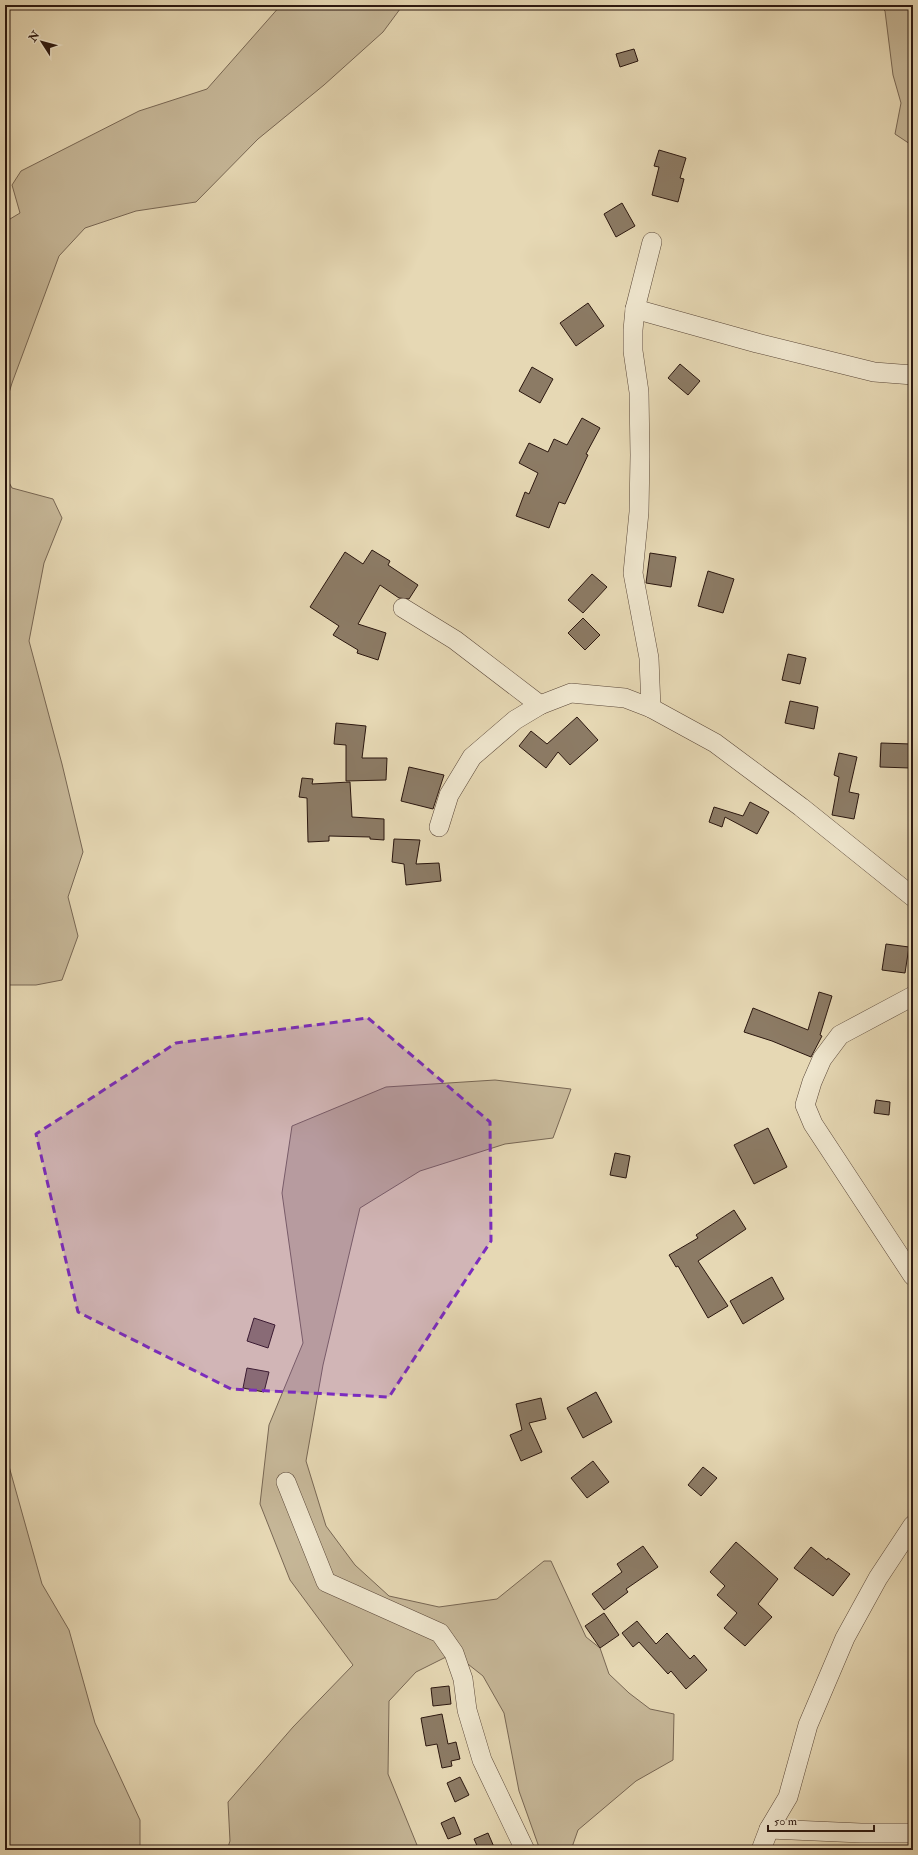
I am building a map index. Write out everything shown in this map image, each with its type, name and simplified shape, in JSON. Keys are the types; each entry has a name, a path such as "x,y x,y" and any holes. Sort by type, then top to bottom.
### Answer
{"street":[{"path":"651,708 649,658 633,573 638,512 640,455 639,392 633,351 634,309 652,242"},
{"path":"634,309 757,343 874,372 913,375"},
{"path":"403,608 454,640 540,704"},
{"path":"439,827 449,795 472,757 515,720 540,704 571,693 625,698 651,708 714,743 801,807 913,897"},
{"path":"913,996 840,1035 822,1059 812,1082 805,1105 813,1124 913,1276"},
{"path":"286,1482 326,1582 440,1633 454,1653 463,1678 467,1710 482,1760 525,1850"},
{"path":"761,1850 769,1829 788,1797 808,1725 845,1638 878,1578 913,1525"},
{"path":"769,1829 861,1833 913,1833"}],"highlighted area":[{"path":"368,1018 490,1122 491,1241 389,1397 231,1389 78,1312 36,1134 176,1043"}],"shaded area":[{"path":"281,5 403,5 383,32 324,85 258,139 196,202 136,211 85,228 59,256 12,383 5,406 5,222 20,213 12,185 21,171 139,111 207,89"},
{"path":"879,5 913,5 913,146 895,134 901,103 893,75 885,11"},
{"path":"5,475 12,488 53,499 62,518 44,563 29,641 62,764 83,852 68,897 78,936 62,980 36,985 5,985"},
{"path":"495,1080 571,1089 553,1138 505,1144 420,1171 360,1208 323,1365 306,1461 326,1526 355,1565 389,1596 439,1607 497,1599 544,1561 551,1561 586,1637 600,1648 609,1674 629,1693 650,1709 674,1714 673,1760 636,1781 578,1830 571,1850 540,1850 519,1791 504,1713 483,1676 454,1653 416,1672 389,1701 388,1774 419,1850 227,1850 230,1841 228,1802 293,1727 353,1665 290,1580 260,1504 269,1425 303,1343 282,1193 292,1126 386,1087"},
{"path":"5,1452 42,1584 69,1630 95,1723 140,1820 140,1850 5,1850"}],"building":[{"path":"634,49 638,61 620,67 616,54"},
{"path":"659,150 686,158 680,178 684,179 678,202 652,195 659,167 654,166"},
{"path":"622,203 635,226 616,237 604,214"},
{"path":"588,303 604,326 576,346 560,323"},
{"path":"680,364 700,381 688,395 668,378"},
{"path":"532,367 553,379 540,403 519,391"},
{"path":"582,418 600,428 586,454 588,455 565,504 559,502 549,528 516,516 525,492 529,494 538,473 519,463 529,443 548,452 554,439 567,445"},
{"path":"372,550 390,561 388,565 418,585 409,599 399,598 380,585 358,624 386,633 378,660 357,653 358,650 333,635 339,626 310,607 345,552 363,564"},
{"path":"650,553 676,557 671,587 646,583"},
{"path":"708,571 734,579 723,613 698,606"},
{"path":"592,574 607,587 583,613 568,600"},
{"path":"583,618 600,635 585,650 568,633"},
{"path":"788,654 806,658 800,684 782,680"},
{"path":"790,701 818,707 814,729 785,723"},
{"path":"577,717 598,740 570,765 558,752 546,768 519,746 531,731 547,744"},
{"path":"336,723 366,726 362,758 387,758 386,780 346,781 346,745 334,744"},
{"path":"881,743 911,744 910,768 880,767"},
{"path":"839,753 857,757 849,792 859,794 854,819 832,815 839,777 834,775"},
{"path":"409,767 444,775 433,809 401,801"},
{"path":"302,778 313,779 312,784 350,782 352,817 384,819 384,840 370,839 370,837 329,836 329,841 308,842 307,798 299,797"},
{"path":"750,802 769,812 757,834 725,817 722,827 709,822 714,807 743,816"},
{"path":"394,839 420,840 416,864 439,863 441,881 406,885 404,864 392,862"},
{"path":"886,944 909,947 905,973 882,970"},
{"path":"819,992 832,996 820,1035 822,1036 811,1057 772,1041 744,1032 753,1008 808,1030"},
{"path":"876,1100 890,1102 889,1115 874,1113"},
{"path":"768,1128 787,1167 754,1184 734,1145"},
{"path":"615,1153 630,1156 626,1178 610,1175"},
{"path":"734,1210 746,1229 698,1261 728,1306 708,1318 678,1266 676,1267 669,1255 698,1238 696,1235"},
{"path":"772,1277 784,1299 743,1324 730,1301"},
{"path":"254,1318 275,1325 268,1348 247,1341"},
{"path":"247,1368 269,1372 264,1392 243,1388"},
{"path":"596,1392 612,1422 583,1438 567,1408"},
{"path":"541,1398 546,1419 529,1423 542,1452 521,1461 510,1435 522,1430 516,1404"},
{"path":"593,1461 609,1482 587,1498 571,1478"},
{"path":"703,1467 717,1478 701,1496 688,1485"},
{"path":"736,1542 778,1579 758,1604 772,1617 745,1646 724,1628 737,1613 717,1595 725,1586 710,1572"},
{"path":"643,1546 658,1567 626,1589 628,1592 604,1610 592,1594 622,1572 617,1564"},
{"path":"811,1547 827,1560 828,1558 850,1574 833,1596 794,1568"},
{"path":"604,1613 619,1635 600,1648 585,1626"},
{"path":"637,1621 656,1644 667,1633 690,1659 694,1655 707,1670 686,1689 671,1671 668,1674 639,1642 633,1647 622,1633"},
{"path":"449,1686 451,1704 433,1706 431,1688"},
{"path":"442,1714 448,1744 456,1742 460,1759 451,1761 452,1766 442,1768 437,1744 426,1746 421,1718"},
{"path":"460,1777 469,1795 455,1802 447,1783"},
{"path":"454,1817 461,1834 448,1839 441,1823"},
{"path":"488,1833 494,1847 487,1850 479,1850 474,1839"}]}
